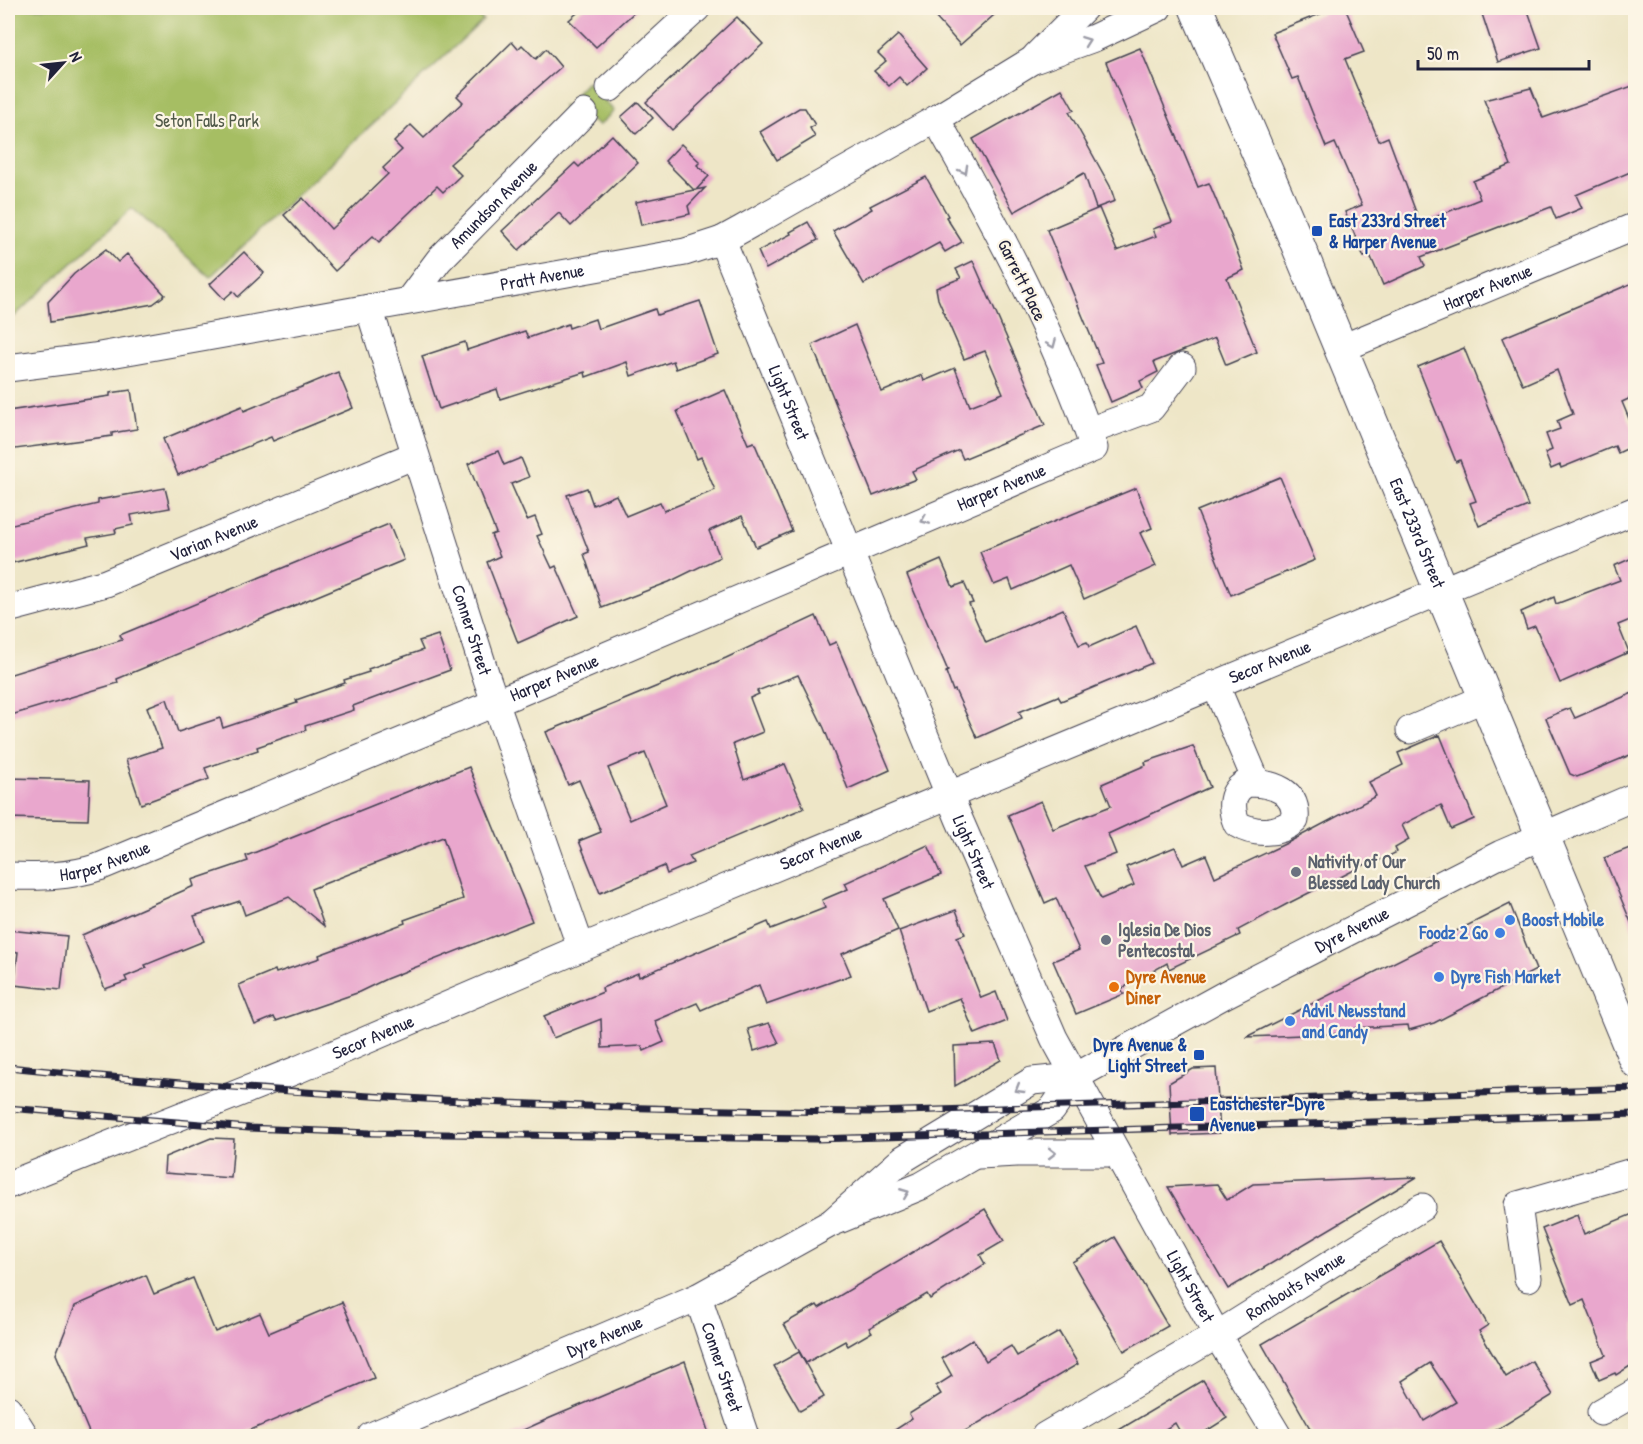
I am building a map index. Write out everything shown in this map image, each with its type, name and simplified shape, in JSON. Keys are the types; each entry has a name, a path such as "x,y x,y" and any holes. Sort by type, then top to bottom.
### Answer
{"main road":[{"name":"East 233rd Street","path":"1196,8 1635,1061"}],"street":[{"path":"610,88 698,8"},
{"name":"Pratt Avenue","path":"1031,61 1084,8"},
{"name":"Pratt Avenue","path":"8,368 94,357 685,252 722,240 936,119 1031,61 1094,38 1158,8"},
{"name":"Amundson Avenue","path":"409,300 439,260 584,114"},
{"name":"Garrett Place","path":"936,119 1015,265 1092,439"},
{"name":"Harper Avenue","path":"1340,349 1635,226"},
{"name":"Light Street","path":"722,240 852,551 951,793 959,819 1049,1027 1217,1335 1278,1437"},
{"name":"Conner Street","path":"369,308 495,703 580,948"},
{"name":"Harper Avenue","path":"8,876 52,877 78,874 99,867 495,703 852,551 1092,439 1151,408 1182,367"},
{"name":"Varian Avenue","path":"8,609 106,583 415,454"},
{"name":"Secor Avenue","path":"8,1185 299,1069 580,948 1635,510"},
{"path":"1215,684 1257,783"},
{"path":"1410,730 1485,698"},
{"name":"Dyre Avenue","path":"831,1223 903,1159 1032,1081 1075,1077 1226,994 1542,835 1635,796"},
{"name":"Dyre Avenue","path":"371,1437 698,1297 831,1223 921,1186 1052,1110 1075,1077"},
{"path":"972,1156 1017,1153 1116,1153"},
{"path":"1528,1278 1518,1205 1635,1171"},
{"name":"Rombouts Avenue","path":"1045,1437 1217,1335 1422,1207"},
{"name":"Conner Street","path":"698,1297 745,1437"},
{"path":"1601,1412 1635,1392"},
{"path":"8,1409 25,1437"}],"green space":[{"name":"Seton Falls Park","path":"8,8 471,8 483,20 210,277 132,208 8,322"},
{"path":"587,82 614,111 599,125 575,111 565,110 563,106 571,106 577,93"}],"building":[{"path":"583,8 639,8 596,47 569,20"},
{"path":"927,8 1002,8 960,45"},
{"path":"1335,8 1345,8 1364,52 1345,59 1379,141 1388,137 1420,223 1480,199 1473,181 1511,165 1484,100 1531,88 1543,118 1635,85 1635,170 1576,195 1582,208 1556,219 1551,207 1421,257 1425,266 1383,285 1370,255 1364,257 1345,212 1362,205 1335,143 1326,147 1298,77 1292,79 1272,33"},
{"path":"1480,8 1527,8 1541,48 1498,62"},
{"path":"737,17 763,44 672,130 646,102"},
{"path":"898,35 927,68 907,86 899,77 889,86 874,71 886,61 878,53"},
{"path":"512,42 518,49 522,45 536,59 546,49 561,67 450,164 461,175 443,192 437,186 379,242 373,236 335,271 284,215 303,198 331,229 388,174 383,168 402,150 394,142 411,125 424,138 463,102 457,96"},
{"path":"1140,48 1198,187 1209,183 1232,238 1244,270 1227,278 1257,352 1226,365 1215,338 1154,362 1158,372 1140,381 1143,388 1111,402 1096,365 1102,363 1047,230 1099,208 1117,251 1156,236 1153,229 1172,222 1106,62"},
{"path":"1062,89 1074,110 1069,112 1110,186 1115,201 1096,208 1084,173 1014,212 973,139"},
{"path":"638,102 653,118 636,134 621,117"},
{"path":"799,108 805,108 815,125 810,128 815,137 777,160 760,132"},
{"path":"612,135 638,163 571,226 559,213 519,250 502,231 575,163 579,167"},
{"path":"681,144 700,162 697,165 709,176 696,190 705,188 688,206 690,214 641,225 636,202 694,190 665,161"},
{"path":"926,177 948,216 946,217 962,242 945,252 939,243 864,284 833,231 872,209 870,206"},
{"path":"808,222 818,240 766,269 758,251 791,234 790,232"},
{"path":"106,249 118,262 127,254 165,295 153,304 50,322 48,302 74,274"},
{"path":"244,252 264,273 238,297 233,291 224,299 210,284"},
{"path":"973,261 1045,425 963,459 959,450 912,471 916,479 873,496 812,345 855,325 882,392 922,375 924,381 955,368 970,406 1003,393 985,351 964,359 938,299 936,288 961,278 956,269"},
{"path":"1635,282 1635,396 1622,402 1635,433 1635,445 1618,453 1615,446 1561,468 1560,465 1551,469 1545,453 1552,450 1546,434 1560,429 1557,421 1573,414 1557,370 1523,385 1502,338"},
{"path":"700,301 718,354 676,369 673,361 631,376 627,362 586,377 585,372 500,399 497,389 439,409 422,356 465,342 467,350 525,331 528,338 568,324 569,328 595,319 598,329 655,309 657,315"},
{"path":"1464,348 1528,506 1479,526 1470,503 1476,501 1460,460 1456,462 1418,367"},
{"path":"338,372 353,408 273,441 271,437 178,475 163,439 242,406 244,411"},
{"path":"131,390 137,429 112,433 112,436 8,450 8,411 110,396 110,393"},
{"path":"725,390 748,444 754,442 792,531 756,547 742,516 709,531 720,557 669,582 602,608 584,554 589,552 567,495 587,488 593,505 616,495 626,516 660,502 664,511 715,490 701,457 697,459 677,411"},
{"path":"498,451 504,465 521,458 529,477 511,484 527,520 535,517 542,534 537,536 552,568 556,566 578,616 518,643 487,562 500,556 491,535 496,533 468,464"},
{"path":"1280,477 1315,560 1231,595 1197,511"},
{"path":"165,488 170,508 131,515 133,525 115,529 116,533 87,538 89,544 8,564 8,525 98,504 98,500"},
{"path":"1136,488 1152,528 1140,533 1156,566 1084,599 1069,565 1013,590 1009,579 994,585 980,552"},
{"path":"389,524 404,560 117,679 118,683 8,716 8,675 122,640 120,635"},
{"path":"1632,558 1635,568 1635,618 1618,625 1629,652 1560,683 1535,626 1527,629 1521,612 1554,597 1556,604 1620,580 1614,566"},
{"path":"941,560 953,587 964,583 973,603 969,604 986,643 1063,609 1079,645 1087,642 1089,647 1136,626 1152,663 1061,701 1058,696 1019,712 1022,718 977,738 955,690 953,691 946,672 948,671 907,575"},
{"path":"816,616 829,645 836,642 890,770 848,789 824,728 798,675 757,691 759,694 750,698 763,732 733,744 744,780 785,764 804,808 689,856 693,863 667,874 664,866 600,893 579,841 601,832 579,780 568,785 546,732 726,658","holes":["645,753 666,804 630,820 608,768"]},
{"path":"438,635 450,670 353,706 354,710 305,726 306,730 257,747 258,750 205,768 209,779 141,804 126,760 162,748 147,707 167,699 178,732 220,718 223,728 297,703 296,700 369,672 368,669 423,650 419,641"},
{"path":"1635,692 1635,753 1577,777 1570,774 1546,718 1570,708 1575,718"},
{"path":"1440,735 1474,819 1451,829 1441,805 1402,825 1409,840 1395,848 1397,852 1377,862 1376,859 1287,904 1238,930 1240,935 1169,969 1167,963 1121,989 1124,994 1076,1014 1053,961 1079,950 1056,898 1045,903 1008,815 1041,801 1053,829 1111,806 1102,784 1146,765 1145,762 1193,746 1210,787 1108,834 1116,854 1085,866 1101,899 1134,885 1126,867 1175,847 1183,865 1206,855 1215,877 1289,842 1376,796 1369,782 1403,765 1398,753"},
{"path":"469,767 532,921 386,979 357,993 276,1021 274,1017 255,1025 239,985 275,970 276,973 320,958 319,955 405,923 404,920 463,899 443,837 311,889 324,926 289,897 245,915 240,901 194,916 204,941 145,965 147,968 125,977 127,981 105,989 82,935 194,886 192,880 248,861 246,856"},
{"path":"8,778 90,780 88,820 8,818"},
{"path":"928,845 941,875 884,899 898,930 842,954 851,975 766,1005 759,985 701,1010 697,1003 655,1021 664,1042 644,1051 642,1046 602,1048 601,1019 553,1038 544,1016 603,992 602,988 638,973 639,977 768,922 771,929 825,908 822,900 848,889 845,883"},
{"path":"1635,846 1635,932 1604,858"},
{"path":"1510,904 1536,970 1434,1023 1409,1030 1408,1025 1355,1028 1356,1033 1246,1037"},
{"path":"956,910 965,934 957,937 981,998 996,992 1007,1021 975,1034 960,998 926,1011 899,931"},
{"path":"8,930 67,936 61,990 14,985 18,952 8,951"},
{"path":"769,1023 779,1043 754,1051 748,1029"},
{"path":"995,1044 1001,1060 955,1086 954,1046"},
{"path":"1216,1068 1220,1133 1172,1135 1169,1083 1193,1069"},
{"path":"211,1138 234,1139 231,1178 164,1173 165,1157"},
{"path":"1417,1177 1228,1289 1168,1187 1217,1184 1227,1200 1253,1184"},
{"path":"985,1209 1004,1241 980,1255 985,1264 930,1299 927,1294 869,1328 872,1332 848,1346 845,1341 806,1363 784,1324 817,1305 819,1308"},
{"path":"1635,1213 1635,1363 1616,1375 1615,1373 1599,1380 1591,1361 1606,1355 1584,1300 1573,1305 1542,1229 1577,1215 1584,1234"},
{"path":"1115,1237 1168,1326 1124,1351 1072,1262"},
{"path":"1439,1241 1488,1325 1479,1331 1506,1377 1532,1361 1553,1395 1485,1437 1315,1437 1262,1344","holes":["1430,1363 1456,1402 1424,1421 1402,1381"]},
{"path":"146,1275 154,1294 193,1278 215,1332 260,1313 269,1333 342,1302 374,1378 234,1437 91,1437 56,1354 75,1306"},
{"path":"1059,1332 1078,1364 955,1437 884,1437 912,1419 909,1414 941,1394 936,1386 952,1376 942,1358 973,1339 986,1361 1011,1346 1017,1356"},
{"path":"799,1352 824,1397 800,1411 774,1366"},
{"path":"685,1361 710,1437 508,1437 550,1418"},
{"path":"1203,1380 1227,1418 1197,1437 1183,1437 1175,1423 1153,1437 1107,1437"}],"railway":[{"path":"8,1067 332,1094 548,1105 765,1111 873,1112 1636,1088"},
{"path":"8,1108 249,1128 370,1133 816,1139 1636,1114"}],"place":[{"name":"East 233rd Street & Harper Avenue","path":"1317,231"},
{"name":"Nativity of Our Blessed Lady Church","path":"1296,872"},
{"name":"Boost Mobile","path":"1510,920"},
{"name":"Foodz 2 Go","path":"1500,933"},
{"name":"Iglesia De Dios Pentecostal","path":"1106,940"},
{"name":"Dyre Fish Market","path":"1439,977"},
{"name":"Dyre Avenue Diner","path":"1114,987"},
{"name":"Advil Newsstand and Candy","path":"1290,1021"},
{"name":"Dyre Avenue & Light Street","path":"1199,1055"},
{"name":"Eastchester–Dyre Avenue","path":"1197,1114"}]}
